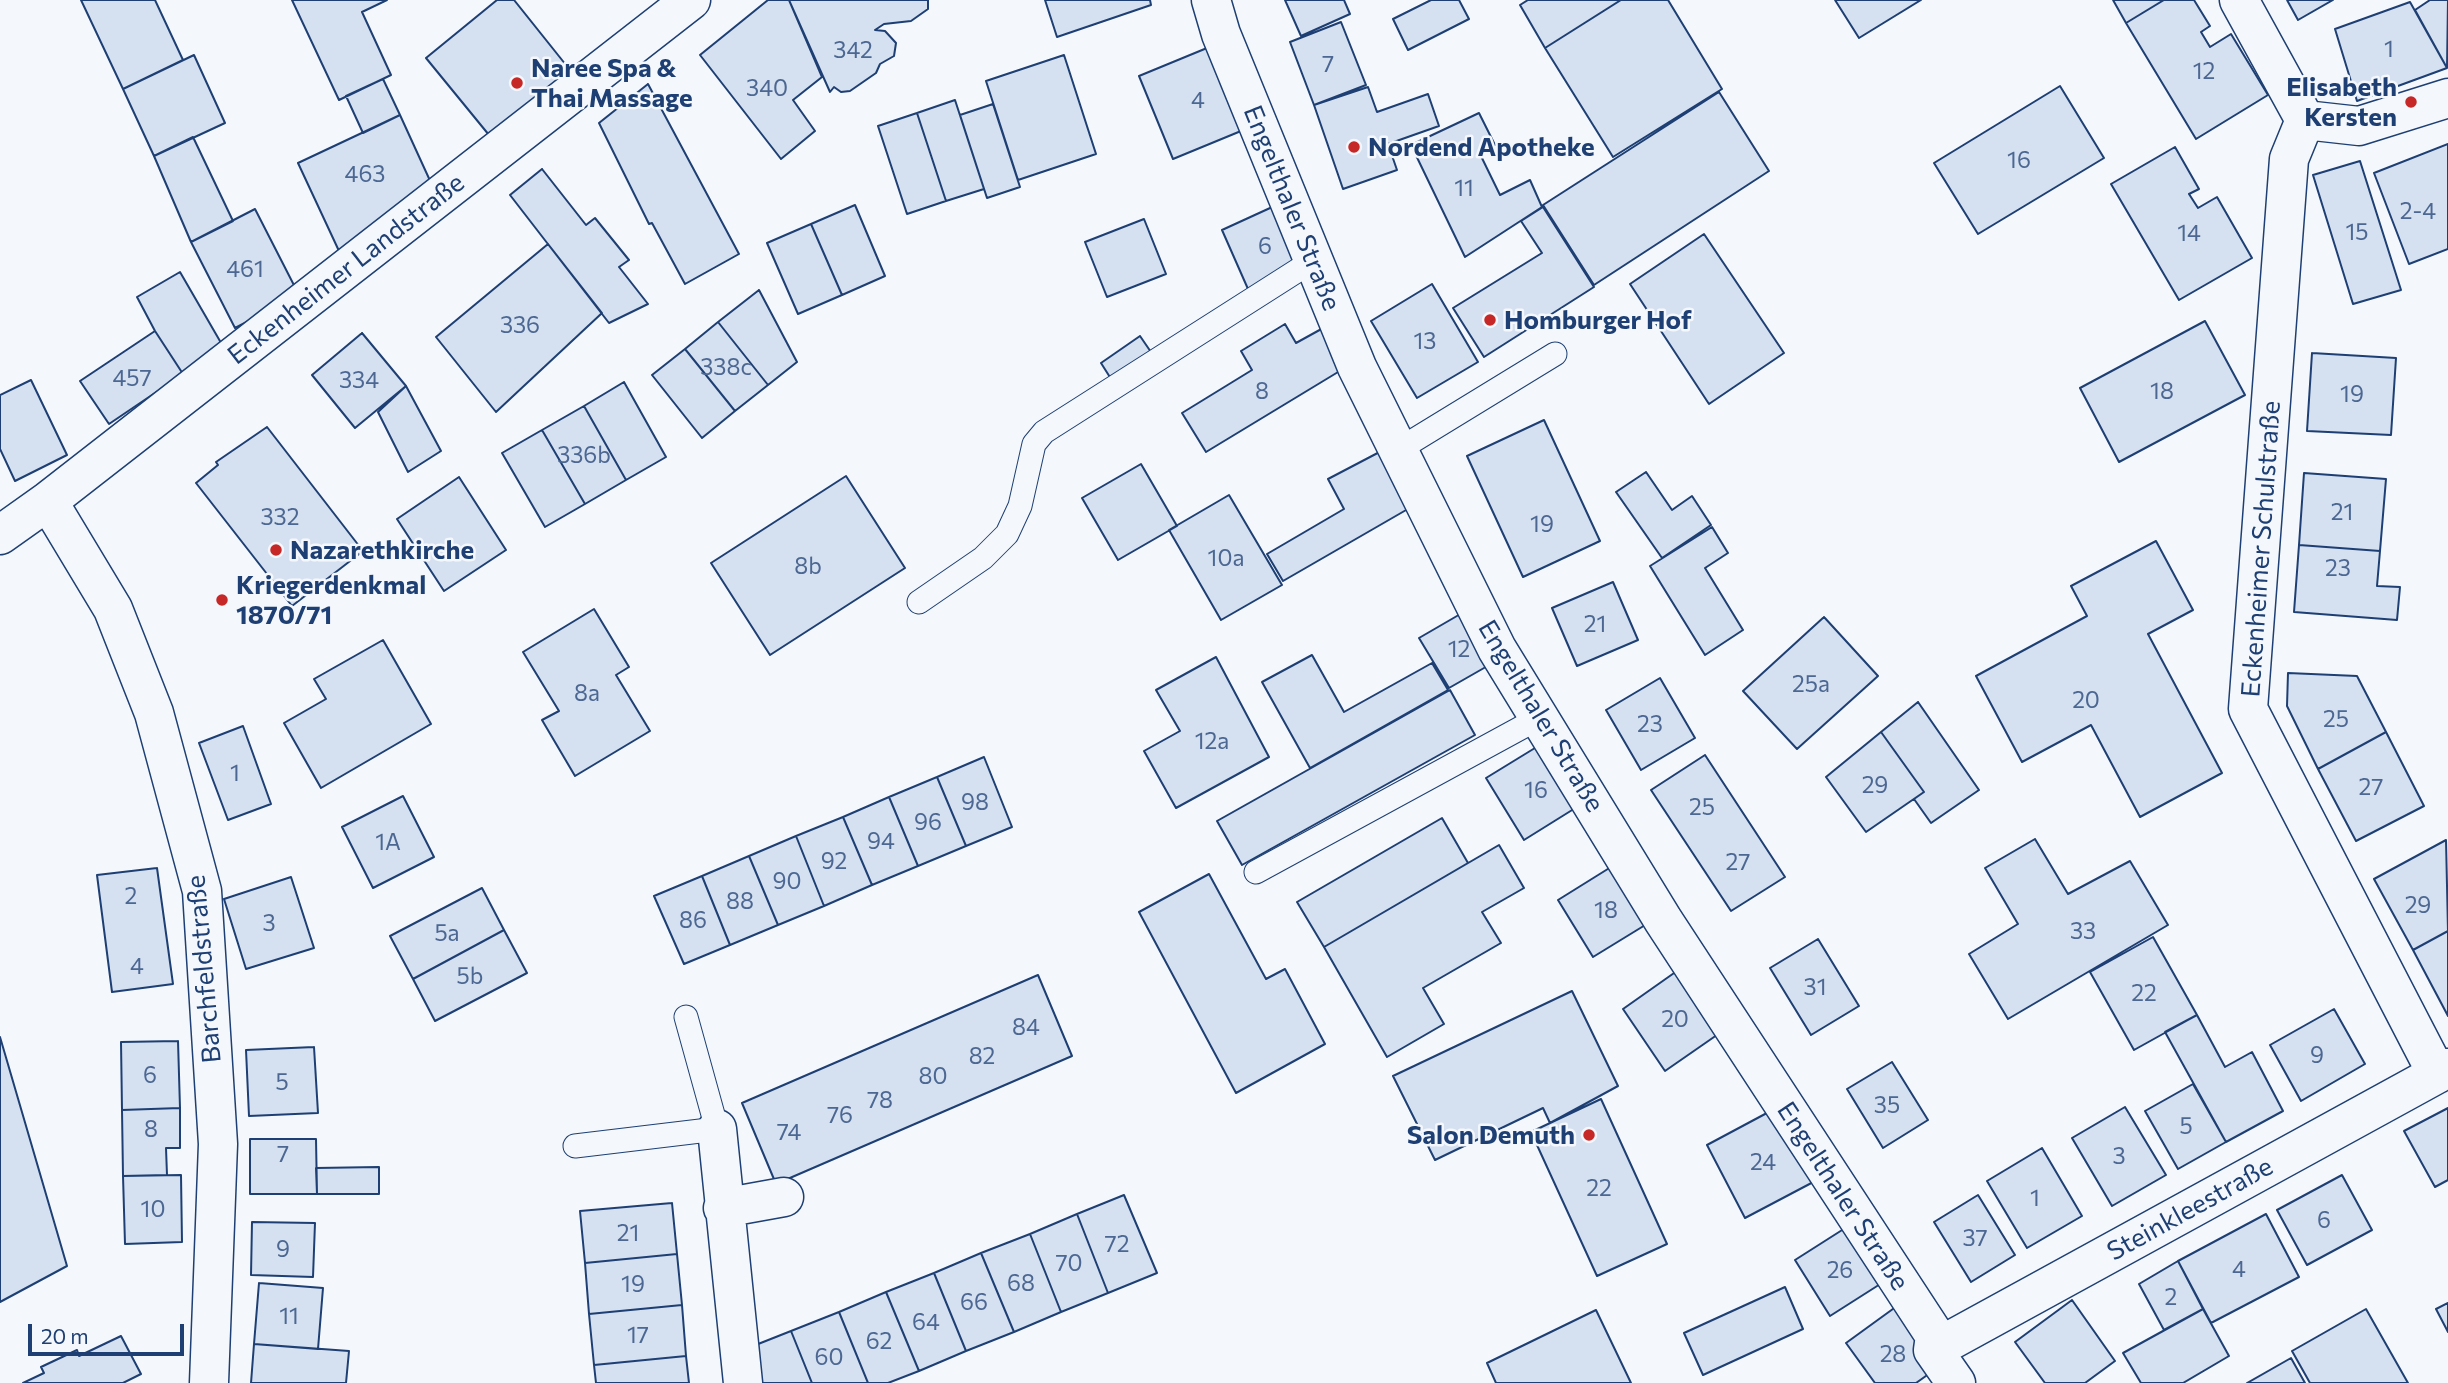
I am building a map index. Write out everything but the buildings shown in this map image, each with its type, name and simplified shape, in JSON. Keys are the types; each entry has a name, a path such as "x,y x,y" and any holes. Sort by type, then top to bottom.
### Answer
{"street":[{"name":"Eckenheimer Landstraße","path":"0,535 48,501 691,0"},
{"name":"Engelthaler Straße","path":"1211,0 1221,34 1357,367 1497,649 1663,920 1935,1336 1933,1350 1956,1383"},
{"path":"2239,0 2305,120 2359,126 2448,98"},
{"name":"Eckenheimer Schulstraße","path":"2305,120 2289,159 2248,709 2443,1071"},
{"name":"Barchfeldstraße","path":"48,501 113,609 154,713 202,891 218,1144 209,1383"},
{"name":"Steinkleestraße","path":"1933,1350 2443,1071"},
{"path":"717,1129 743,1383"},
{"path":"723,1208 784,1197"}],"lane":[{"path":"919,602 983,558 1007,534 1020,506 1034,444 1044,432 1314,260"},
{"path":"1398,450 1555,354"},
{"path":"1256,872 1539,718"},
{"path":"575,1146 717,1129 686,1017"}],"place":[{"name":"Naree Spa & Thai Massage","path":"517,83"},
{"name":"Elisabeth Kersten","path":"2411,102"},
{"name":"Nordend Apotheke","path":"1354,147"},
{"name":"Homburger Hof","path":"1490,320"},
{"name":"Nazarethkirche","path":"276,550"},
{"name":"Kriegerdenkmal 1870/71","path":"222,600"},
{"name":"Salon Demuth","path":"1589,1135"}]}
